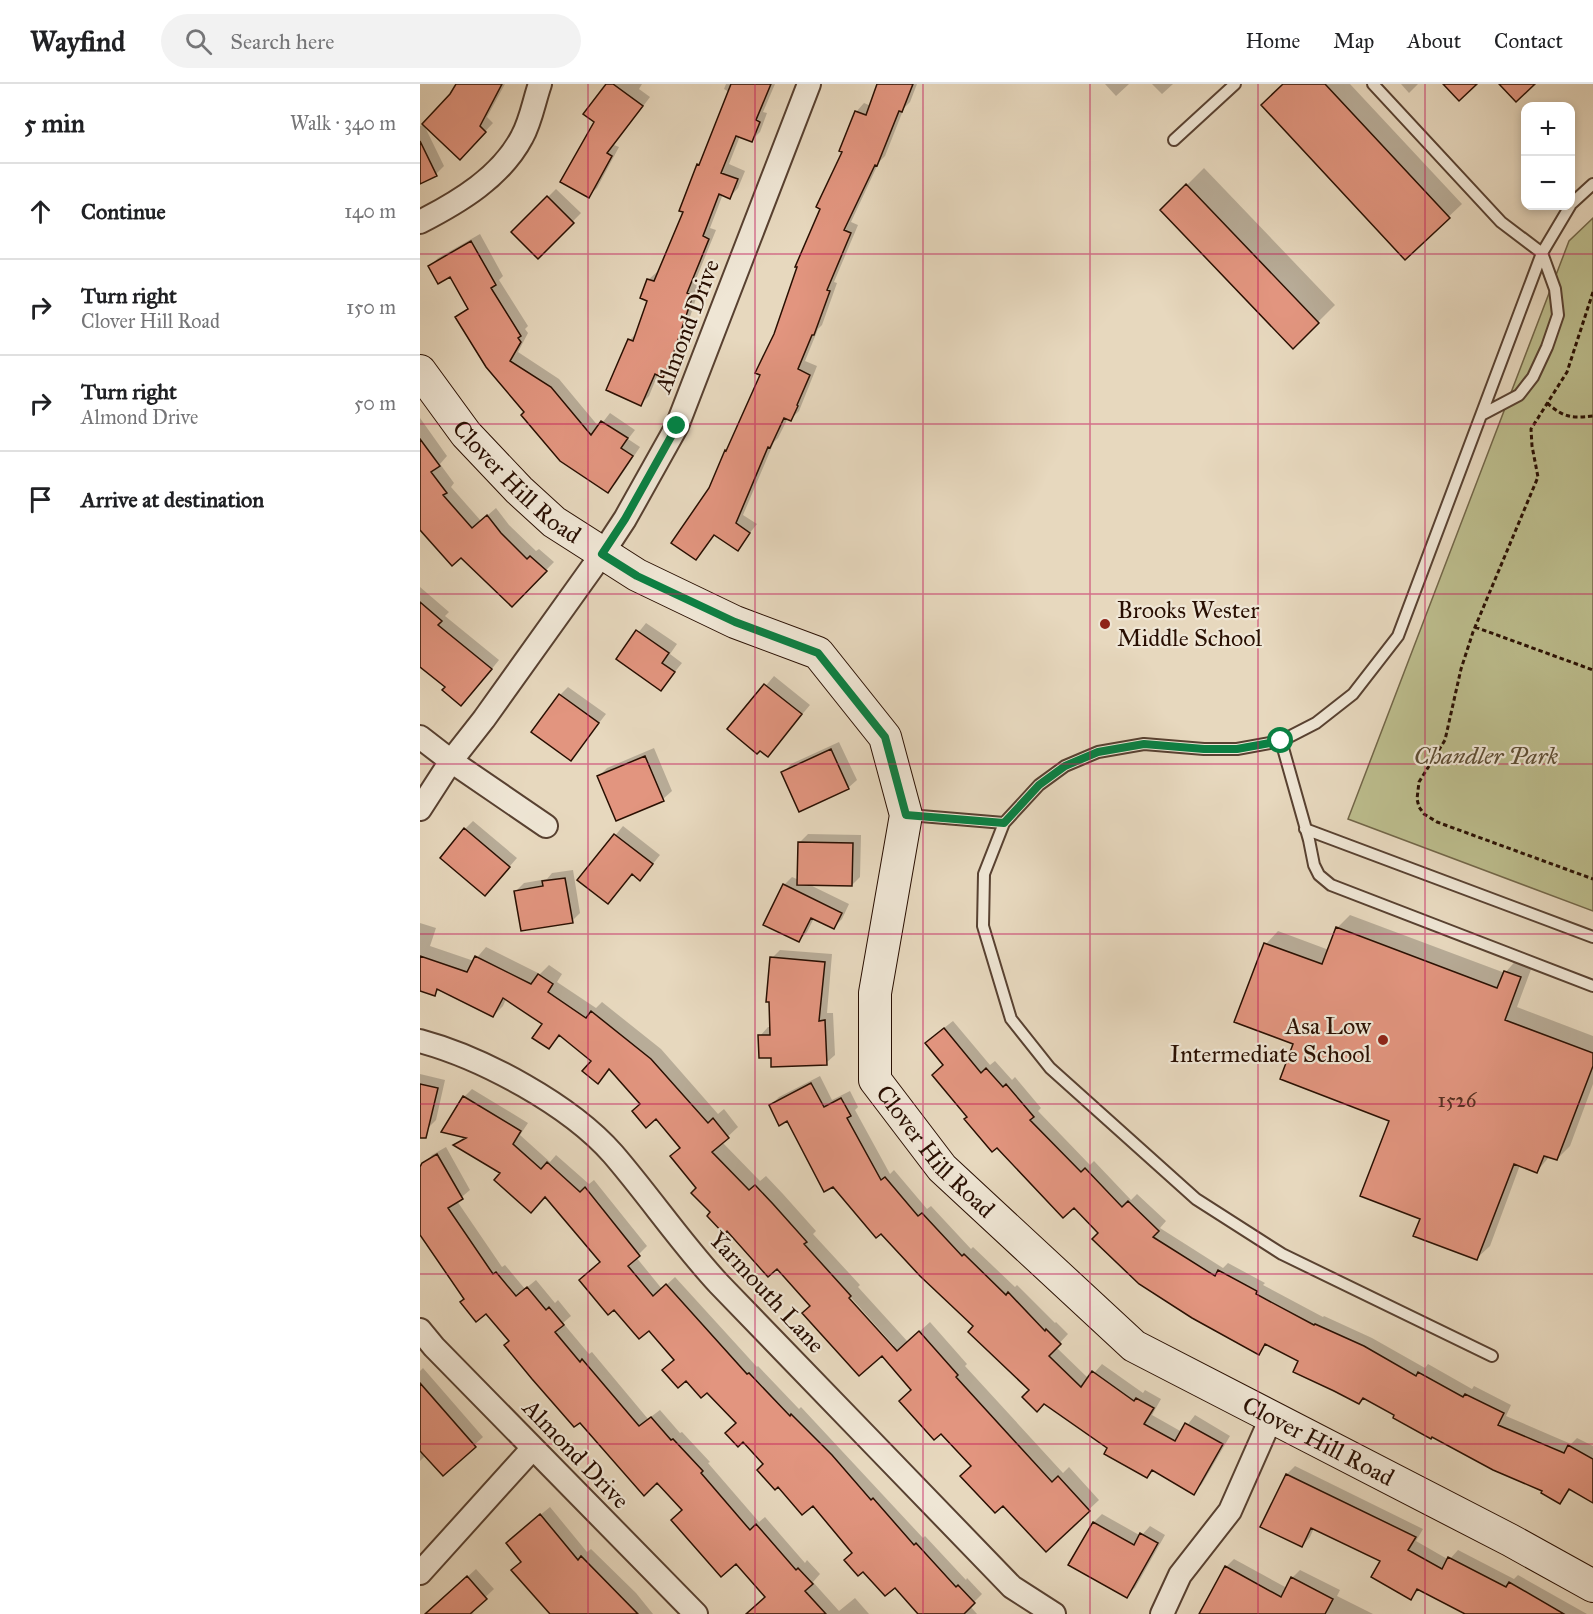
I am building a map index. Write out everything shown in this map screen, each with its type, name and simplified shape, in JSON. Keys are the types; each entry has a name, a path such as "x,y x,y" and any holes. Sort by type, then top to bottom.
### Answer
{"street":[{"path":"420,222 451,206 492,176 509,159 523,135 540,84"},
{"name":"Almond Drive","path":"420,808 451,761 484,719 602,554 625,519 677,426 809,84"},
{"name":"Clover Hill Road","path":"420,371 466,434 519,490 554,522 637,576 735,622 818,653 885,737 906,815 874,993 875,1080 942,1168 1134,1346 1272,1416 1593,1586"},
{"path":"420,737 546,826"},
{"name":"Yarmouth Lane","path":"420,1041 471,1060 523,1085 585,1127 612,1154 708,1272 1012,1587 1054,1614"},
{"name":"Almond Drive","path":"420,1330 434,1347 696,1614"},
{"path":"1162,1614 1180,1575 1230,1511 1272,1416"},
{"path":"420,1573 533,1448"}],"lane":[{"path":"1174,140 1235,84"},
{"path":"1373,84 1501,222 1542,253 1555,290 1558,315 1533,377 1520,395 1483,414"},
{"path":"1575,200 1593,184"},
{"path":"1492,1356 1282,1254 1196,1199 1050,1068 1011,1019 983,926 984,874 1004,823 1039,785 1065,766 1098,752 1144,744 1237,749 1281,741 1316,723 1353,694 1398,636 1542,253 1567,210"},
{"path":"1281,741 1314,865 1319,875 1331,885 1593,986"},
{"path":"906,815 1004,823"},
{"path":"1305,830 1593,937"}],"path":[{"path":"1593,292 1566,372 1531,429 1538,477 1475,627 1461,669 1445,740 1419,782 1417,799 1424,814 1437,822 1593,879"},
{"path":"1547,404 1560,415 1572,418 1593,416"},
{"path":"1475,627 1593,670"}],"green space":[{"name":"Chandler Park","path":"1593,218 1593,911 1348,819 1569,241"}],"building":[{"path":"456,84 502,84 480,126 486,132 460,160 422,124 450,94"},
{"path":"606,84 613,84 643,106 607,153 612,156 589,198 560,182 594,122 583,114"},
{"path":"731,84 771,84 756,120 760,122 752,142 736,136 721,173 738,179 730,199 719,194 703,236 709,239 687,293 693,295 672,358 663,378 655,374 641,406 606,390 628,339 633,341 647,301 640,298 647,279 654,281 683,212 679,211 697,164 699,165"},
{"path":"877,84 913,84 902,112 899,111 877,166 875,165 844,230 851,233 827,290 830,291 814,335 812,335 798,369 810,375 798,406 791,421 784,418 770,448 768,447 736,523 750,533 738,551 714,535 696,560 671,543 709,488 726,451 760,375 755,373 774,334 797,267 795,267 820,209 816,207 842,152 839,151 855,111 866,115"},
{"path":"1283,84 1325,84 1450,218 1405,260 1261,105"},
{"path":"1443,84 1477,84 1459,101"},
{"path":"1499,84 1535,84 1516,102"},
{"path":"420,141 437,176 420,184"},
{"path":"1186,184 1319,323 1293,349 1160,210"},
{"path":"547,196 574,223 538,259 511,232"},
{"path":"471,241 496,285 491,288 521,336 518,338 521,342 510,361 551,387 591,435 601,421 628,438 621,448 633,456 608,493 560,461 521,415 524,412 486,367 455,317 468,309 450,277 438,284 428,266"},
{"path":"420,439 440,466 431,472 447,493 443,495 472,528 487,515 527,559 530,556 547,571 512,607 461,558 452,566 420,530"},
{"path":"420,602 442,621 438,625 492,669 461,706 442,690 445,687 420,667"},
{"path":"636,630 669,653 662,663 675,672 661,691 616,659"},
{"path":"764,684 802,714 768,757 760,751 757,754 727,729"},
{"path":"559,694 599,723 571,761 531,732"},
{"path":"831,749 849,789 799,812 781,772"},
{"path":"645,756 664,801 616,821 597,776"},
{"path":"464,828 510,867 485,896 440,858"},
{"path":"614,834 653,864 640,881 632,874 608,904 577,880"},
{"path":"798,842 853,843 852,886 797,885"},
{"path":"565,878 573,923 521,931 514,891 543,886 542,881"},
{"path":"783,884 842,913 834,929 811,918 799,942 763,925"},
{"name":"Asa Low Intermediate School","path":"1336,927 1497,988 1504,971 1521,977 1505,1020 1593,1053 1593,1066 1557,1160 1544,1156 1537,1173 1514,1164 1477,1260 1413,1236 1420,1219 1360,1196 1389,1121 1280,1079 1293,1044 1234,1022 1264,943 1322,964"},
{"path":"420,956 467,972 475,956 531,984 538,974 553,984 548,992 586,1018 591,1011 651,1059 708,1123 713,1118 729,1138 712,1152 749,1190 755,1185 773,1204 807,1242 804,1244 851,1296 849,1298 897,1351 919,1331 958,1375 956,1377 1052,1482 1058,1476 1090,1511 1046,1552 1003,1506 995,1513 960,1476 971,1466 941,1434 934,1440 899,1401 911,1390 882,1356 859,1376 802,1313 810,1306 777,1269 768,1277 727,1231 724,1234 707,1216 710,1212 691,1193 696,1188 670,1156 680,1148 656,1119 646,1128 632,1111 640,1104 609,1069 598,1084 582,1071 591,1061 559,1035 549,1049 532,1038 542,1024 503,998 493,1017 437,989 435,996 420,991"},
{"path":"770,957 825,962 819,1021 825,1020 827,1065 771,1067 771,1058 759,1058 758,1035 770,1035 769,1002 766,1002"},
{"path":"944,1028 981,1073 986,1068 1003,1087 1006,1084 1034,1117 1030,1120 1081,1172 1085,1168 1122,1207 1128,1201 1159,1231 1153,1237 1215,1276 1218,1270 1257,1291 1256,1294 1314,1325 1364,1346 1416,1376 1418,1372 1463,1397 1465,1394 1504,1413 1498,1425 1564,1453 1568,1445 1593,1459 1593,1503 1569,1489 1560,1504 1541,1493 1542,1491 1493,1470 1432,1437 1431,1439 1363,1398 1359,1404 1293,1372 1298,1361 1265,1344 1259,1355 1192,1318 1139,1284 1092,1239 1098,1233 1074,1208 1063,1218 997,1148 992,1152 964,1119 967,1117 932,1075 943,1065 925,1043"},
{"path":"811,1083 824,1107 841,1098 851,1116 847,1118 881,1180 885,1177 918,1216 922,1213 962,1256 964,1254 1006,1295 1008,1292 1045,1331 1046,1329 1061,1344 1049,1356 1081,1387 1092,1371 1134,1401 1136,1398 1154,1408 1144,1424 1175,1441 1185,1423 1223,1444 1194,1495 1152,1470 1147,1478 1104,1454 1107,1448 1044,1404 1037,1412 1022,1397 1029,1390 968,1332 973,1326 920,1276 881,1234 876,1238 833,1187 824,1192 787,1121 779,1126 769,1105"},
{"path":"420,1084 438,1088 426,1138 420,1138"},
{"path":"463,1096 521,1131 513,1144 541,1169 547,1162 580,1192 585,1187 640,1256 628,1266 653,1296 666,1284 747,1374 749,1373 832,1455 914,1545 916,1543 956,1587 958,1585 975,1603 964,1614 918,1614 895,1588 885,1596 863,1572 858,1576 844,1560 852,1553 813,1506 802,1515 778,1487 775,1490 757,1470 763,1464 743,1442 738,1447 725,1433 736,1423 707,1393 701,1398 686,1381 678,1388 662,1370 674,1360 649,1331 639,1339 614,1310 608,1315 579,1280 600,1262 545,1197 531,1213 494,1180 500,1173 453,1145 466,1138 441,1132"},
{"path":"437,1154 463,1199 448,1208 493,1274 496,1272 516,1296 527,1287 546,1310 549,1307 564,1325 555,1332 580,1362 582,1359 639,1426 651,1417 703,1471 701,1473 750,1530 756,1524 796,1570 798,1568 813,1584 805,1591 826,1614 746,1614 765,1597 736,1564 721,1577 671,1520 682,1510 657,1483 644,1496 580,1423 574,1427 532,1379 504,1345 509,1341 486,1314 476,1322 460,1302 464,1299 420,1235 420,1167 422,1163"},
{"path":"420,1383 476,1447 443,1476 420,1451"},
{"path":"1286,1474 1416,1537 1408,1550 1442,1569 1448,1557 1506,1587 1509,1582 1564,1614 1465,1614 1417,1589 1411,1600 1371,1577 1380,1561 1311,1528 1302,1547 1260,1527"},
{"path":"540,1514 578,1560 581,1556 638,1614 550,1614 511,1570 521,1562 506,1543"},
{"path":"1093,1522 1134,1545 1140,1533 1158,1543 1127,1598 1068,1565"},
{"path":"1225,1566 1281,1597 1291,1577 1333,1599 1325,1614 1199,1614"},
{"path":"467,1576 487,1599 470,1614 425,1614"}],"place":[{"name":"Brooks Wester Middle School","path":"1105,624"},
{"name":"Asa Low Intermediate School","path":"1383,1040"}],"route":[{"path":"677,426 625,519 602,554 637,576 735,622 818,653 885,737 906,815 1004,823 1039,785 1065,766 1098,752 1144,744 1237,749 1281,741"}]}
